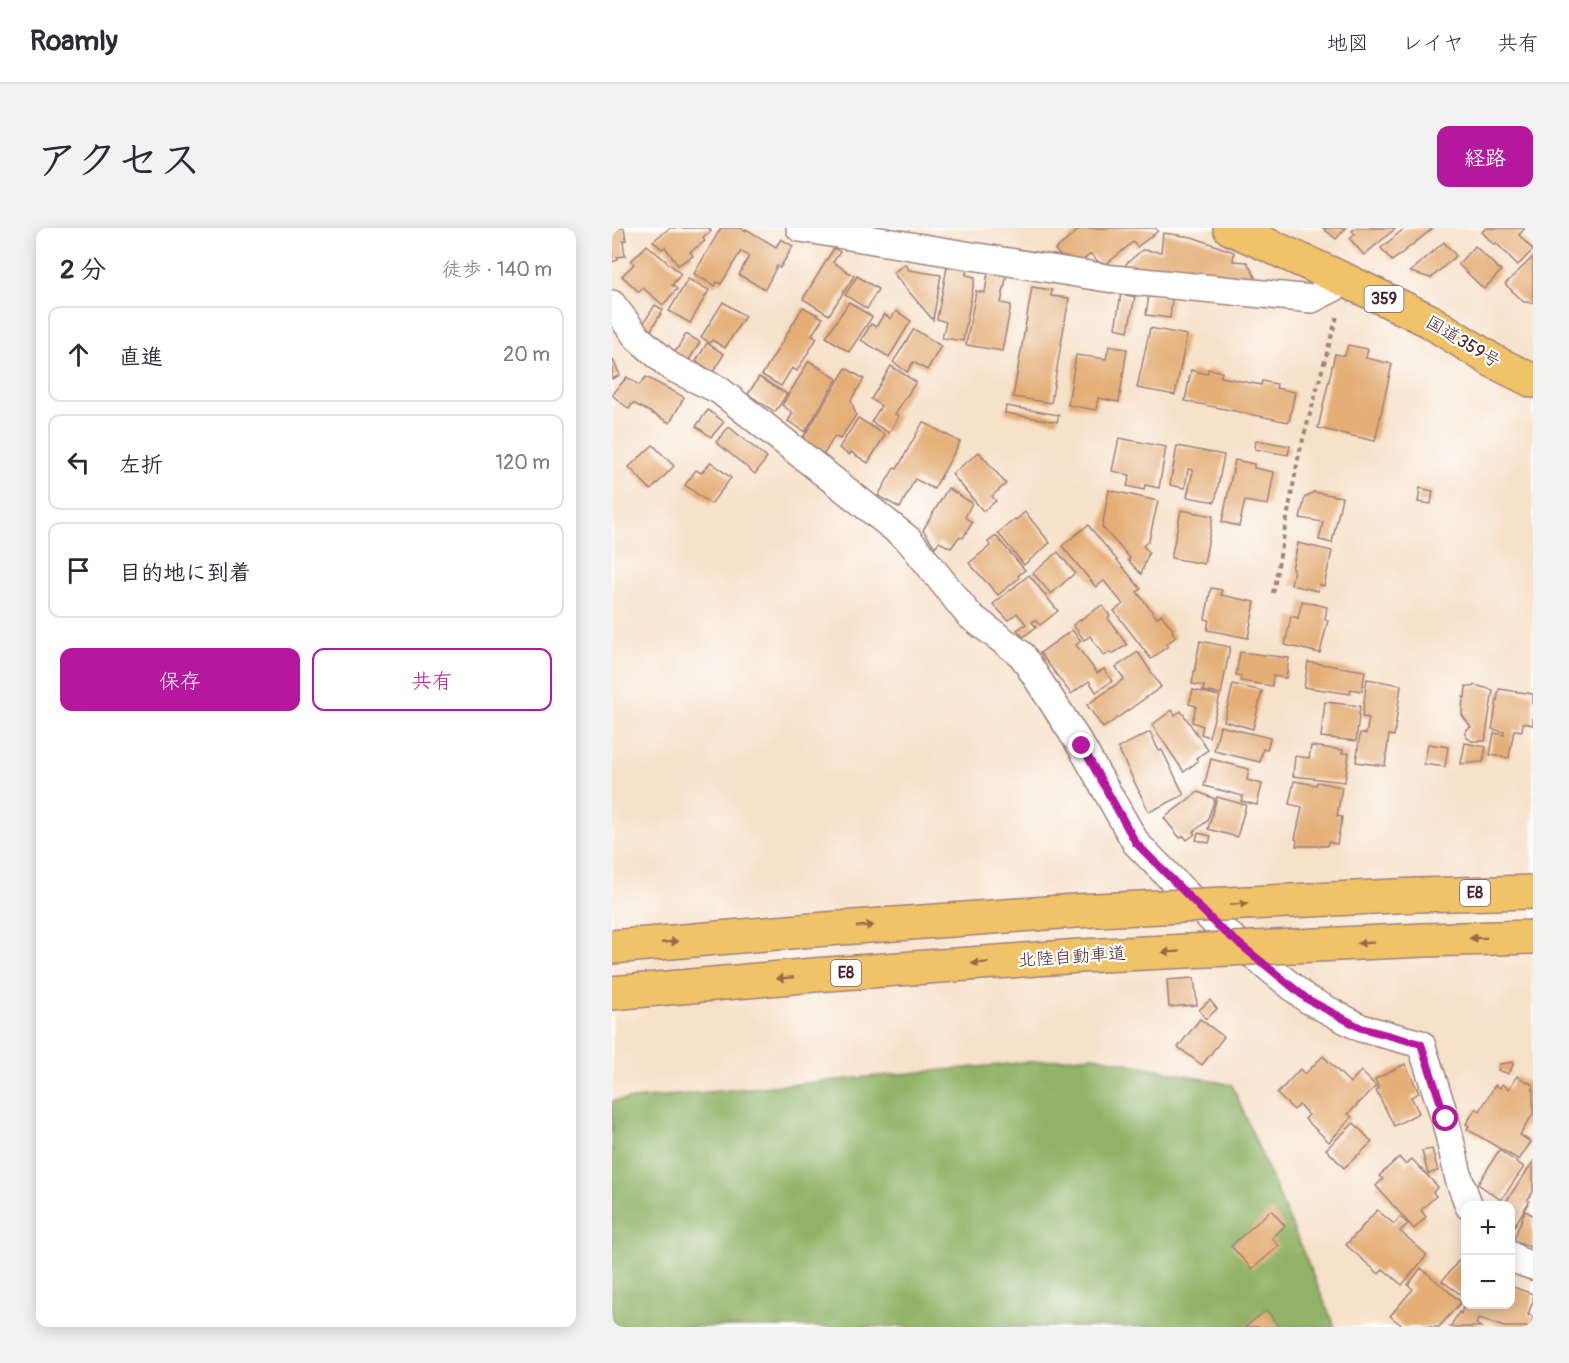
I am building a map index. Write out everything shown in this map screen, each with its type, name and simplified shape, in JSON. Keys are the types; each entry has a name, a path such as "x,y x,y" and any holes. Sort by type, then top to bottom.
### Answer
{"highway":[{"name":"国道359号","path":"1241,230 1428,320 1493,361 1533,381"},
{"name":"E8","path":"612,947 813,930 1075,912 1417,895 1533,892"},
{"name":"北陸自動車道","path":"612,993 802,976 1080,956 1533,937"}],"street":[{"path":"800,228 1113,279 1312,299 1347,281"},
{"path":"612,304 637,337 671,367 719,390 909,540 969,615 1022,655 1082,746 1136,843 1220,928 1307,999 1361,1028 1421,1044 1446,1119 1459,1179 1467,1201"},
{"path":"1515,1258 1533,1266"}],"path":[{"path":"1273,593 1299,454 1347,281"}],"green space":[{"path":"1093,1056 1232,1085 1335,1327 612,1327 612,1101"}],"building":[{"path":"612,228 624,228 626,240 623,241 625,256 617,257 618,260 612,262"},
{"path":"670,228 709,228 711,231 703,238 705,241 690,252 693,256 678,265 665,247 662,249 653,241"},
{"path":"721,228 741,228 745,231 746,229 776,247 781,239 793,246 780,268 777,266 765,289 739,275 749,256 741,251 721,284 717,282 715,286 694,274"},
{"path":"1081,228 1155,228 1158,231 1137,247 1133,242 1103,267 1091,254 1078,264 1067,263 1055,250"},
{"path":"1323,228 1346,228 1336,239"},
{"path":"1356,228 1396,228 1364,255 1350,239 1355,234 1352,231"},
{"path":"1405,228 1433,228 1392,261 1381,248"},
{"path":"1486,228 1525,228 1519,235 1533,250 1518,265 1482,232"},
{"path":"1163,233 1192,237 1234,252 1233,261 1247,262 1256,279 1255,285 1126,270 1126,264 1142,250 1161,252"},
{"path":"1444,242 1456,256 1431,278 1410,272"},
{"path":"647,245 681,274 672,285 677,289 663,305 643,288 639,292 622,276 634,264 631,261"},
{"path":"1475,246 1501,271 1484,289 1458,264"},
{"path":"834,248 840,252 833,262 854,276 829,315 803,299"},
{"path":"1533,257 1533,303 1524,302 1505,284"},
{"path":"905,264 909,270 941,275 933,320 893,273"},
{"path":"947,267 967,270 966,275 975,277 963,341 942,338 946,322 937,319"},
{"path":"988,271 1007,274 1001,303 1011,305 1002,351 966,345 976,291 985,293"},
{"path":"857,276 878,289 867,309 845,295"},
{"path":"688,279 709,290 690,323 669,311"},
{"path":"1032,287 1052,290 1051,296 1069,298 1051,403 1013,397"},
{"path":"1121,294 1135,297 1128,331 1115,328"},
{"path":"1149,295 1172,298 1170,318 1146,315"},
{"path":"723,302 745,316 725,348 712,340 710,343 701,337"},
{"path":"849,302 872,317 849,352 826,337"},
{"path":"655,305 663,310 651,330 643,324"},
{"path":"803,307 823,318 812,335 817,338 797,371 792,368 781,386 762,375"},
{"path":"896,311 911,321 889,357 861,340 871,324 876,327 884,314 891,319"},
{"path":"1150,328 1187,335 1175,395 1137,388"},
{"path":"914,329 941,346 927,370 913,362 907,372 893,362"},
{"path":"686,334 700,342 688,362 674,354"},
{"path":"707,343 724,354 713,372 696,361"},
{"path":"1348,345 1368,349 1366,358 1392,364 1375,441 1318,428 1335,354 1345,356"},
{"path":"1109,346 1127,349 1119,402 1098,398 1096,410 1068,405 1076,355 1106,359"},
{"path":"612,358 620,375 612,379"},
{"path":"809,361 837,379 805,432 788,421 793,413 782,405"},
{"path":"891,366 916,382 895,414 899,416 889,433 871,422 881,406 871,399"},
{"path":"846,368 864,379 851,400 856,415 840,439 835,436 824,454 801,441"},
{"path":"1208,369 1222,372 1221,377 1261,385 1262,381 1277,384 1276,388 1295,392 1289,422 1185,401 1191,370 1207,374"},
{"path":"627,377 639,385 646,377 684,397 670,423 633,403 629,409 612,395"},
{"path":"759,377 787,394 775,412 748,394"},
{"path":"1006,406 1059,415 1057,422 1005,413"},
{"path":"708,410 724,422 711,437 696,426"},
{"path":"858,418 885,435 868,463 851,452 849,455 839,448"},
{"path":"923,422 960,442 934,489 915,479 900,508 878,496 894,468 897,469"},
{"path":"729,427 767,458 755,474 716,442"},
{"path":"1119,438 1166,447 1159,488 1145,485 1144,490 1127,486 1130,475 1112,471"},
{"path":"1256,440 1290,446 1288,455 1255,449"},
{"path":"653,445 674,466 651,490 629,467"},
{"path":"1177,446 1224,455 1215,502 1187,497 1193,470 1188,469 1185,488 1170,485"},
{"path":"979,452 1006,484 992,496 996,501 983,511 952,474"},
{"path":"1235,460 1254,464 1254,468 1274,472 1268,505 1245,501 1239,526 1222,522"},
{"path":"711,462 731,478 711,504 685,485 696,470 701,473"},
{"path":"948,488 972,503 965,517 972,523 963,538 959,537 951,548 939,542 935,547 923,530"},
{"path":"1420,488 1433,491 1431,504 1418,502"},
{"path":"1109,490 1158,501 1149,540 1143,546 1149,552 1141,574 1102,527"},
{"path":"1314,492 1342,497 1332,543 1319,540 1323,522 1300,518 1305,497"},
{"path":"1181,510 1213,516 1204,564 1171,558"},
{"path":"1025,512 1050,543 1024,565 998,533"},
{"path":"1088,525 1141,589 1137,592 1157,618 1161,614 1173,630 1176,637 1151,659 1114,611 1123,604 1104,581 1096,587 1062,546"},
{"path":"996,536 1025,570 998,595 969,563 990,546 988,542"},
{"path":"1298,543 1332,551 1324,586 1319,584 1318,591 1291,585"},
{"path":"1058,552 1075,573 1051,594 1033,573"},
{"path":"1029,575 1058,611 1040,625 1035,620 1032,622 1036,627 1023,637 1017,630 1026,624 1017,613 1008,620 993,604"},
{"path":"1211,588 1222,590 1221,595 1255,602 1248,638 1207,630 1209,620 1205,619"},
{"path":"1302,601 1327,607 1325,619 1328,620 1320,653 1285,645 1291,616 1298,618"},
{"path":"1102,605 1110,616 1108,618 1127,645 1104,656 1090,636 1084,640 1073,625"},
{"path":"1072,630 1081,641 1076,645 1097,673 1104,669 1112,681 1096,692 1089,681 1071,694 1040,653"},
{"path":"1200,641 1230,647 1221,694 1203,691 1204,686 1192,684"},
{"path":"1138,652 1161,687 1103,728 1087,705 1124,679 1116,667"},
{"path":"1240,652 1289,658 1286,678 1273,676 1272,686 1240,681 1241,676 1236,675"},
{"path":"1308,662 1365,671 1362,691 1351,689 1350,694 1304,687"},
{"path":"1367,679 1401,685 1394,736 1389,735 1385,766 1356,762 1360,733 1366,734 1369,718 1362,717"},
{"path":"1233,684 1262,691 1253,729 1224,721"},
{"path":"1474,685 1493,690 1485,741 1472,741 1466,737 1466,730 1471,727 1462,715 1463,697 1465,698 1466,686 1473,687"},
{"path":"1499,689 1533,694 1533,725 1523,723 1522,731 1514,730 1509,758 1490,755 1494,733 1504,735 1504,732 1492,729"},
{"path":"1193,690 1220,696 1209,737 1201,734 1203,726 1192,722 1196,706 1189,704"},
{"path":"1325,702 1360,706 1356,741 1321,737"},
{"path":"1172,710 1175,715 1181,711 1208,750 1196,758 1198,761 1184,772 1152,725"},
{"path":"1220,726 1270,738 1267,750 1263,749 1260,762 1214,751"},
{"path":"1150,732 1159,751 1162,750 1184,795 1149,812 1118,748"},
{"path":"1465,743 1486,747 1483,762 1461,764"},
{"path":"1428,744 1448,747 1445,767 1424,764"},
{"path":"1311,746 1343,750 1342,753 1349,753 1345,782 1293,776 1295,756 1309,758"},
{"path":"1211,759 1249,769 1247,780 1262,784 1257,805 1241,801 1243,796 1204,786"},
{"path":"1294,781 1316,785 1317,782 1342,787 1337,816 1342,817 1337,844 1328,842 1327,846 1296,846 1297,840 1295,839 1302,807 1289,804"},
{"path":"1198,792 1215,799 1207,821 1187,840 1184,836 1180,838 1164,818"},
{"path":"1217,797 1246,805 1237,837 1208,829"},
{"path":"1198,833 1211,836 1209,843 1196,840"},
{"path":"1194,978 1197,1005 1169,1007 1167,980"},
{"path":"1210,1000 1217,1009 1206,1019 1199,1010"},
{"path":"1200,1019 1224,1037 1202,1065 1178,1047"},
{"path":"1323,1056 1350,1083 1361,1071 1376,1086 1348,1114 1352,1117 1329,1142 1305,1119 1309,1115 1299,1105 1294,1110 1277,1094 1300,1069 1305,1074"},
{"path":"1514,1062 1509,1074 1498,1070 1500,1064"},
{"path":"1405,1064 1419,1093 1411,1097 1419,1113 1394,1126 1376,1090 1379,1088 1375,1079"},
{"path":"1517,1076 1533,1085 1533,1114 1520,1135 1531,1142 1519,1160 1467,1129 1469,1126 1466,1124 1476,1108 1480,1111 1495,1085 1500,1088 1502,1084 1509,1089"},
{"path":"1354,1123 1372,1142 1344,1168 1326,1149"},
{"path":"1432,1149 1438,1171 1428,1174 1422,1151"},
{"path":"1499,1150 1524,1167 1501,1200 1478,1184"},
{"path":"1399,1157 1406,1165 1412,1159 1438,1187 1433,1192 1436,1196 1421,1210 1426,1217 1414,1229 1376,1186 1383,1179 1379,1176"},
{"path":"1533,1162 1533,1192 1515,1225 1515,1201 1506,1201"},
{"path":"1271,1210 1285,1226 1272,1238 1279,1246 1252,1269 1231,1246"},
{"path":"1377,1210 1394,1224 1400,1217 1408,1224 1400,1231 1427,1255 1402,1285 1383,1269 1379,1274 1346,1245"},
{"path":"1525,1211 1533,1215 1533,1248 1515,1242"},
{"path":"1461,1258 1461,1295 1442,1281"},
{"path":"1421,1268 1461,1302 1439,1327 1404,1327 1390,1316 1413,1289 1408,1285"},
{"path":"1515,1288 1533,1294 1528,1315 1533,1316 1531,1327 1504,1327 1479,1318 1476,1324 1481,1327 1450,1327 1459,1312 1461,1314 1462,1309 1515,1309"},
{"path":"1267,1310 1279,1327 1245,1327"}],"route":[{"path":"1082,746 1136,843 1220,928 1307,999 1361,1028 1421,1044 1446,1119"}]}
